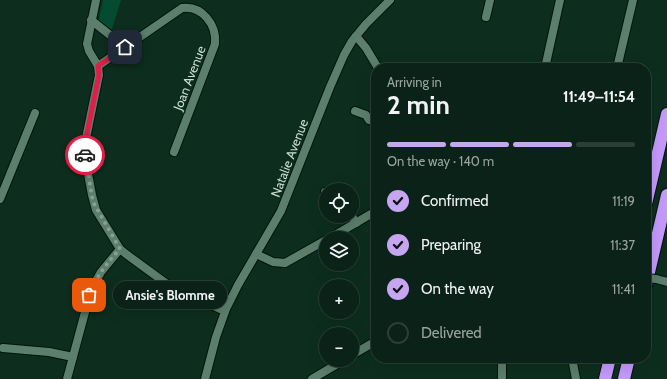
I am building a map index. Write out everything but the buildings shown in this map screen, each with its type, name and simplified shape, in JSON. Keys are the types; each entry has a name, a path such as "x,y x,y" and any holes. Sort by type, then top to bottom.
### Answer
{"highway":[{"path":"651,183 667,114"},
{"path":"651,282 667,195"},
{"path":"605,379 609,363"},
{"path":"624,379 628,363"}],"street":[{"path":"96,0 91,20 88,48 98,66 99,75 85,143 93,202 120,249 164,282 196,297 223,307 205,379"},
{"name":"Natalie Avenue","path":"223,307 238,285 281,211 332,80 347,48 356,36 390,0"},
{"path":"486,17 490,0"},
{"path":"546,63 560,0"},
{"path":"618,63 633,0"},
{"name":"Joan Avenue","path":"98,66 182,8 198,10 207,18 214,28 216,36 214,50 174,152"},
{"path":"91,20 125,47"},
{"path":"356,36 366,48 375,63"},
{"path":"355,111 366,114 369,120 371,121"},
{"path":"0,199 35,113"},
{"path":"359,217 371,213"},
{"path":"339,231 349,223"},
{"path":"256,254 273,262 285,263 319,244"},
{"path":"67,379 93,284 120,249"},
{"path":"651,282 667,282"},
{"path":"359,351 371,344"},
{"path":"3,348 49,352 73,356"},
{"path":"502,363 502,379"},
{"path":"573,363 576,379"},
{"path":"312,379 332,367"}],"green space":[{"path":"103,0 121,0 112,29 98,23"}],"way so far":[{"path":"85,155 93,202 96,210 120,249 101,272 93,284 89,295"}],"place":[{"name":"Ansie's Blomme","path":"89,295"}],"route":[{"path":"85,155 85,143 99,75 98,66 125,47"}]}
